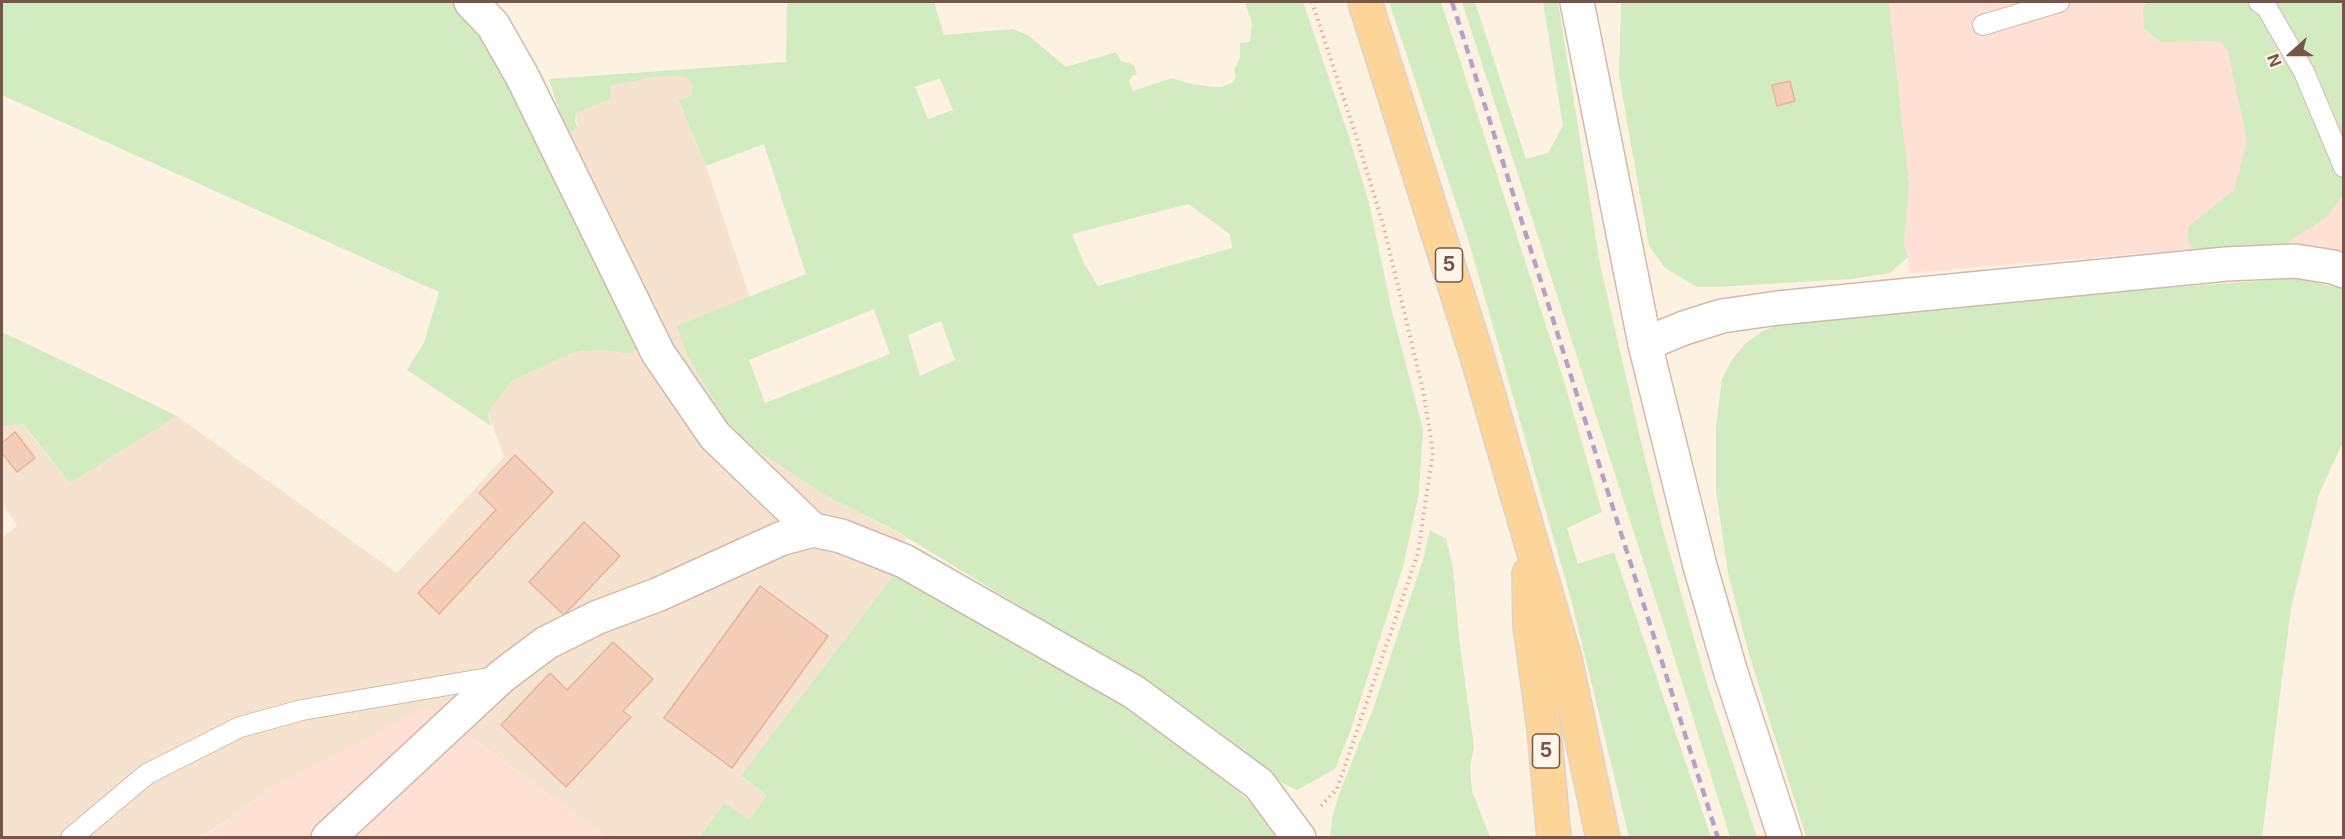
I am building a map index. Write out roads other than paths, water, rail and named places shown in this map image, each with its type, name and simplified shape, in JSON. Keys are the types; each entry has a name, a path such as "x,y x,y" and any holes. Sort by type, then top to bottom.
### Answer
{"main road":[{"name":"5","path":"1365,2 1473,345 1565,658 1603,837"},
{"name":"5","path":"1528,530 1530,625 1544,729 1554,837"}],"street":[{"path":"471,2 493,25 522,76 658,353 715,436 813,530"},
{"path":"1577,2 1645,344 1700,566 1731,673 1785,837"},
{"path":"1645,344 1722,316 1778,308 2226,264 2295,261 2340,263"},
{"path":"328,837 502,676 546,643 598,617 657,595 780,539 813,530 841,536 904,561 1134,692 1259,784 1298,835"}],"lane":[{"path":"1983,25 2059,2"},
{"path":"2259,2 2267,8 2304,72 2343,167"},
{"path":"72,837 147,774 240,727 302,710 502,676"}],"railway":[{"path":"1452,2 1718,838"}]}
